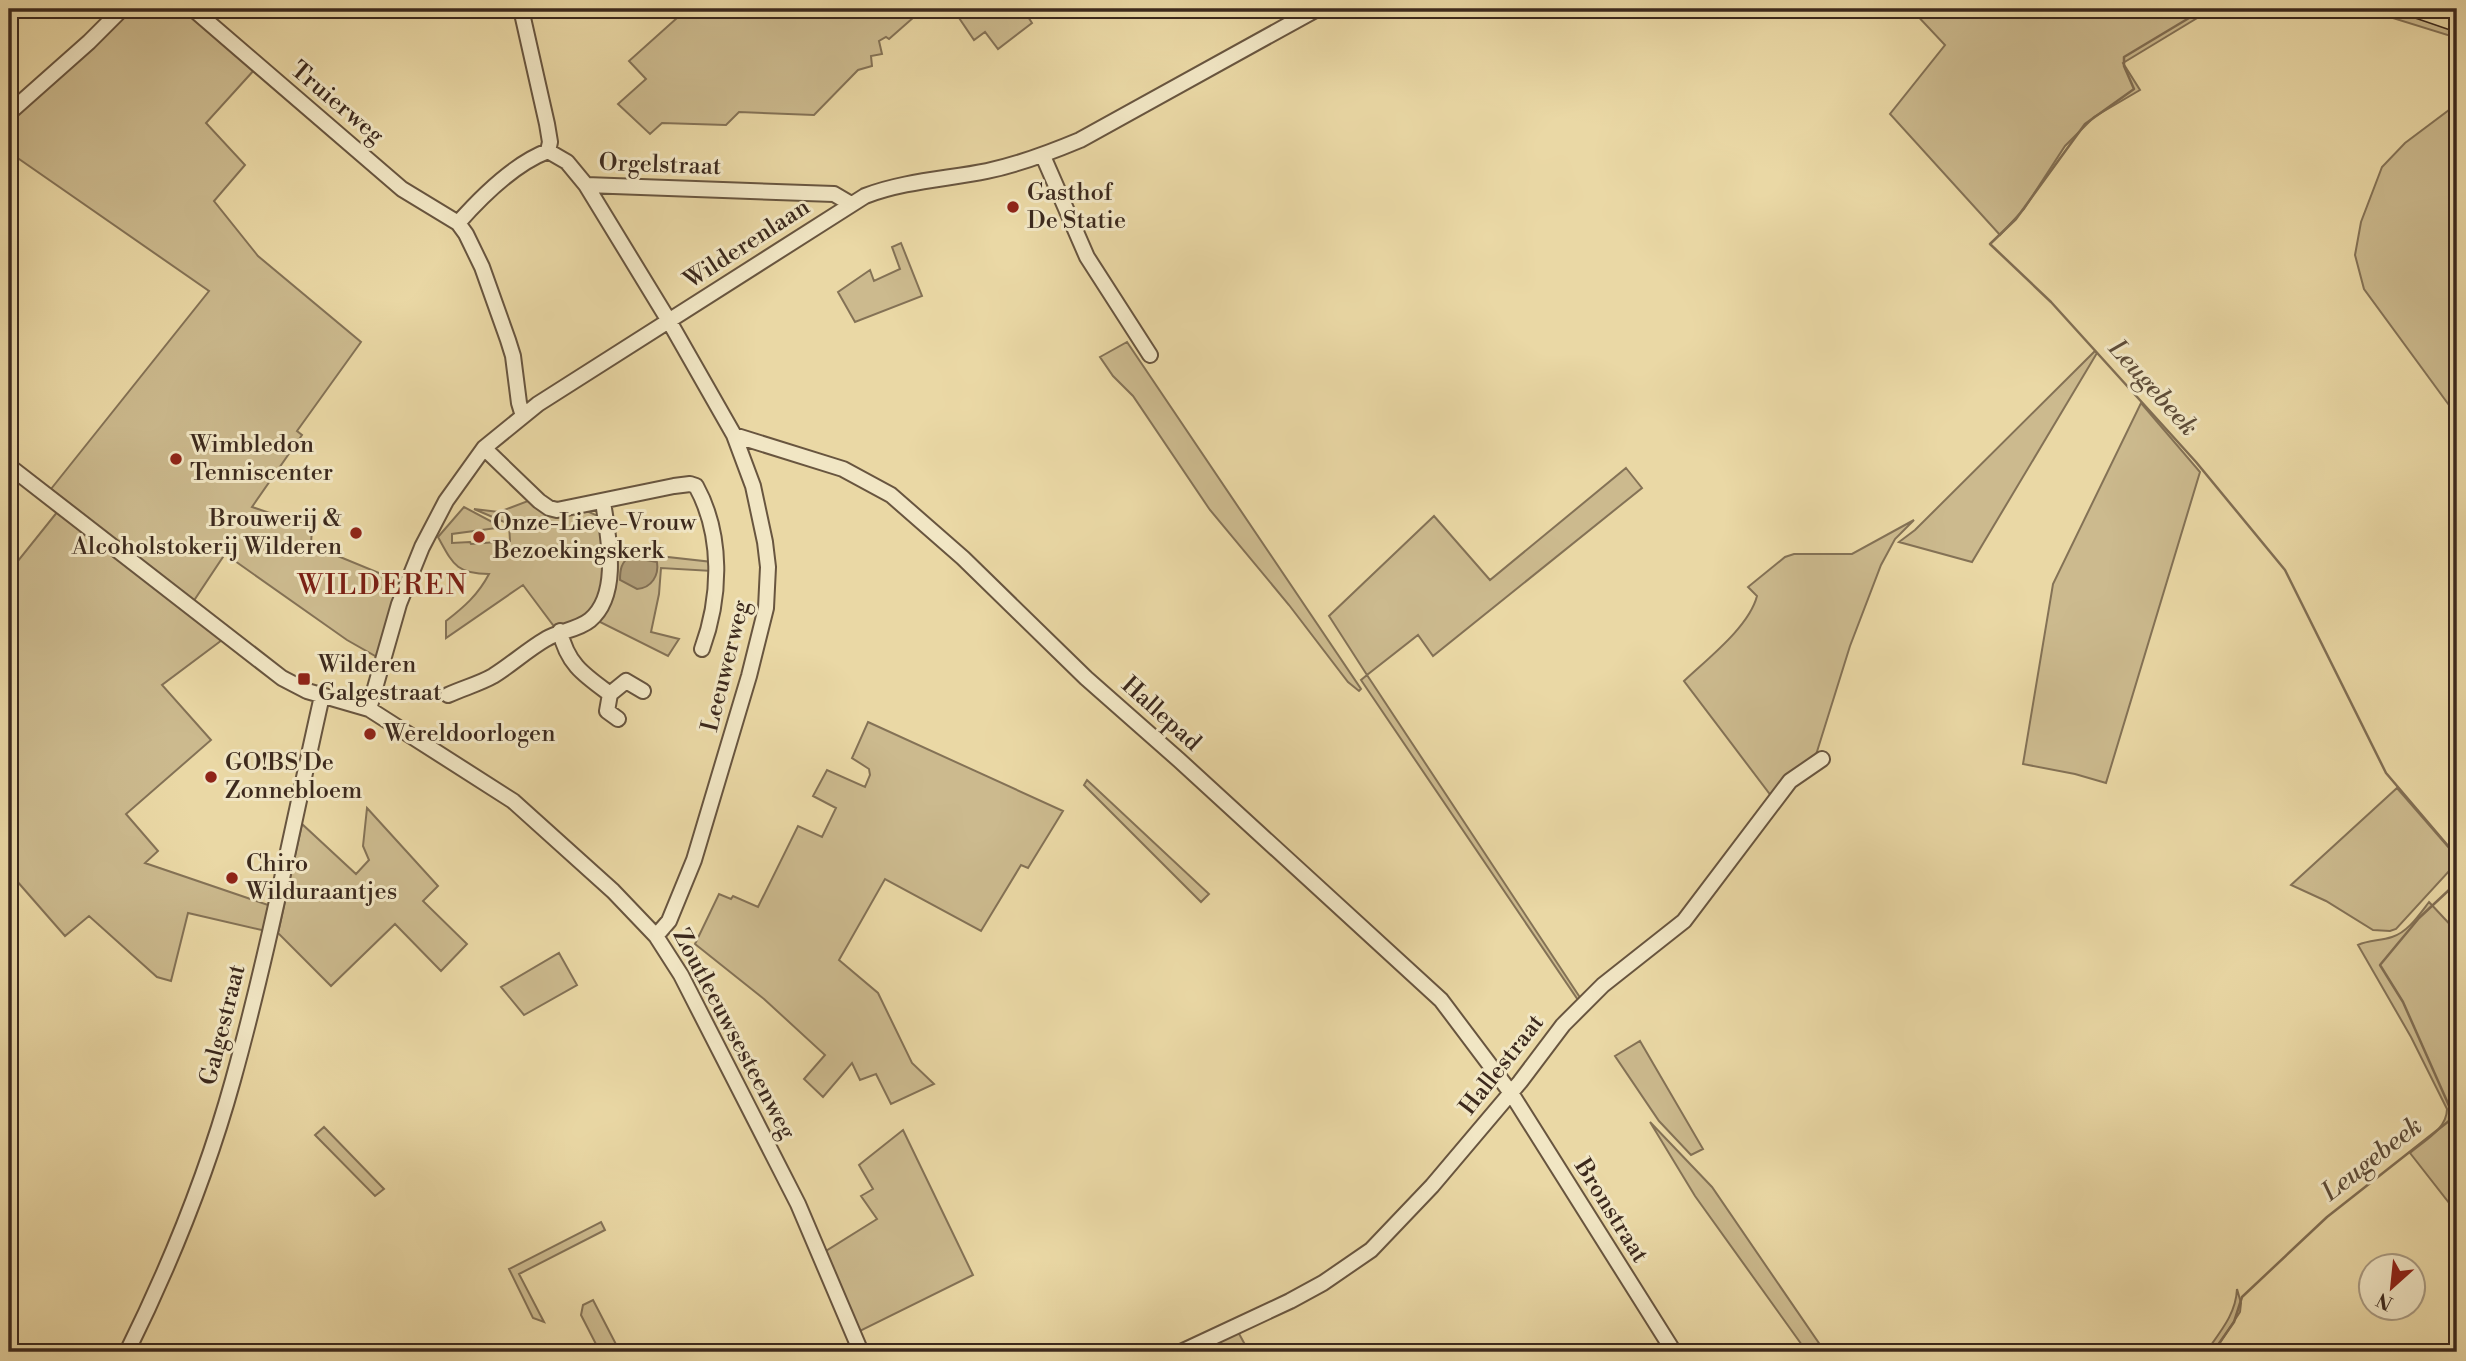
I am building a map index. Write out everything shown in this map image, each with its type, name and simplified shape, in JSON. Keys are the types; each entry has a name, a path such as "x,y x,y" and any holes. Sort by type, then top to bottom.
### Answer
{"main road":[{"path":"2419,9 2457,22"},
{"path":"2443,9 2457,13"}],"street":[{"path":"9,113 122,9"},
{"name":"Truierweg","path":"193,9 402,189 458,223"},
{"path":"520,9 547,124 550,142 548,150 527,162 484,197 458,223 482,267 508,340 523,416"},
{"name":"Wilderenlaan","path":"369,709 399,604 422,547 448,498 484,448 523,416 851,204 883,189 986,171 1043,156 1080,140 1291,15 1317,9"},
{"name":"Orgelstraat","path":"548,150 567,162 586,186 834,194 851,204"},
{"path":"1043,156 1087,257 1150,355"},
{"name":"Leeuwerweg","path":"586,186 670,321 734,435 753,486 768,567 766,608 749,676 694,860 669,921 656,936"},
{"name":"Hallepad","path":"734,435 763,442 859,476 891,495 963,558 1086,678 1180,760 1441,1000 1511,1093"},
{"path":"484,448 549,508 557,510 674,486 696,486 711,530 717,587 712,621 702,649"},
{"name":"Zoutleeuwsesteenweg","path":"9,467 262,664 296,686 369,709 513,801 613,891 656,936 681,975 798,1204 861,1352"},
{"path":"448,695 490,677 561,632 590,620 600,608 611,560 603,502"},
{"path":"561,632 570,660 610,694"},
{"path":"618,719 607,710 610,694 626,681 643,691"},
{"name":"Galgestraat","path":"127,1352 182,1231 233,1082 260,977 322,696"},
{"name":"Hallestraat","path":"1181,1352 1254,1319 1323,1283 1371,1250 1432,1186 1580,1006 1691,913 1790,781 1822,759"},
{"name":"Bronstraat","path":"1511,1093 1674,1352"}],"shaded area":[{"path":"128,9 184,9 255,69 206,123 245,165 214,201 258,256 361,342 297,431 302,435 252,507 312,527 311,545 401,582 377,657 347,640 225,554 193,602 51,489 209,291 9,152 9,118"},
{"path":"687,9 905,9 914,17 889,39 886,37 879,41 882,54 871,56 872,66 858,70 814,115 739,112 726,125 662,123 650,134 618,104 646,79 629,61"},
{"path":"953,9 1023,9 1032,23 998,49 985,32 974,40"},
{"path":"1911,9 2212,9 2123,63 2140,90 2094,117 2065,146 2024,209 2000,235 1890,114 1945,45"},
{"path":"2364,9 2392,9 2457,30 2457,38"},
{"path":"2457,104 2457,416 2364,289 2355,255 2361,222 2382,167 2405,143"},
{"path":"901,243 922,296 855,322 838,292 870,270 874,281 900,269 892,247"},
{"path":"1127,342 1361,689 1359,691 1348,682 1289,605 1210,510 1133,396 1113,376 1100,357"},
{"path":"2095,351 2097,353 1972,562 1899,542 1915,530"},
{"path":"2141,403 2200,472 2106,783 2023,764 2053,584"},
{"path":"1626,468 1642,488 1433,656 1418,635 1367,675 1329,616 1434,516 1490,580"},
{"path":"533,499 562,516 587,511 598,516 603,541 604,571 597,600 591,611 579,621 556,629 523,585 446,638 446,621 470,600 489,574 469,572 457,566 438,537 464,507 496,524 497,528 452,534 452,543 510,541 509,524 474,509 499,512"},
{"path":"58,511 222,640 162,685 211,740 126,814 158,851 145,863 271,906 266,931 188,913 171,981 157,977 89,916 65,936 9,872 9,572"},
{"path":"1914,520 1895,539 1881,565 1850,646 1815,758 1772,797 1684,681 1726,642 1753,608 1757,596 1748,587 1785,557 1794,554 1852,554"},
{"path":"614,551 712,562 712,571 661,568 651,632 679,639 668,656 596,620"},
{"path":"630,557 657,562 656,576 647,586 637,589 620,580 622,567"},
{"path":"1367,675 1581,999 1578,1000 1361,680"},
{"path":"868,722 1063,811 1028,868 1021,865 981,931 885,879 839,960 878,993 912,1063 934,1084 891,1104 876,1074 860,1080 852,1063 823,1097 804,1079 825,1055 764,999 695,944 719,894 731,899 733,896 758,907 798,826 822,837 836,808 813,796 827,770 865,787 870,775 869,769 852,758"},
{"path":"1087,780 1209,894 1201,902 1084,785"},
{"path":"2397,788 2450,849 2457,832 2457,856 2451,869 2396,929 2373,930 2326,901 2291,885"},
{"path":"367,808 438,886 423,901 467,944 441,971 395,924 331,986 278,933 302,824 356,874 369,860 363,846"},
{"path":"2429,902 2457,932 2457,1213 2410,1153 2439,1129 2447,1109 2411,1037 2358,945 2398,935 2413,923"},
{"path":"559,953 577,985 524,1015 501,987"},
{"path":"1640,1041 1703,1149 1691,1155 1659,1121 1615,1056"},
{"path":"1650,1122 1712,1187 1825,1352 1807,1352 1695,1196"},
{"path":"324,1127 384,1189 375,1196 315,1135"},
{"path":"903,1130 973,1275 860,1331 826,1251 877,1219 861,1196 873,1189 859,1165"},
{"path":"601,1222 605,1230 519,1274 544,1322 533,1318 509,1269"},
{"path":"2237,1289 2241,1303 2240,1312 2214,1352 2206,1352 2234,1307"},
{"path":"593,1300 620,1352 600,1352 581,1315 583,1305"},
{"path":"1237,1330 1249,1352 1200,1352 1203,1347"}],"waterway":[{"name":"Leugebeek","path":"2204,9 2124,57 2124,66 2134,89 2085,124 2016,219 1990,244 2051,302 2196,462 2285,570 2386,773 2455,854"},
{"name":"Leugebeek","path":"2213,1352 2234,1322 2242,1297 2327,1217 2454,1117 2403,1002 2380,965 2419,918 2449,890 2457,876"}],"place":[{"name":"Gasthof De Statie","path":"1013,207"},
{"name":"Wimbledon Tenniscenter","path":"176,459"},
{"name":"Brouwerij & Alcoholstokerij Wilderen","path":"356,533"},
{"name":"Onze-Lieve-Vrouw Bezoekingskerk","path":"479,537"},
{"name":"Wilderen Galgestraat","path":"304,679"},
{"name":"Wereldoorlogen","path":"370,734"},
{"name":"GO!BS De Zonnebloem","path":"211,777"},
{"name":"Chiro Wilduraantjes","path":"232,878"}],"district":[{"name":"WILDEREN","path":"383,585"}]}
